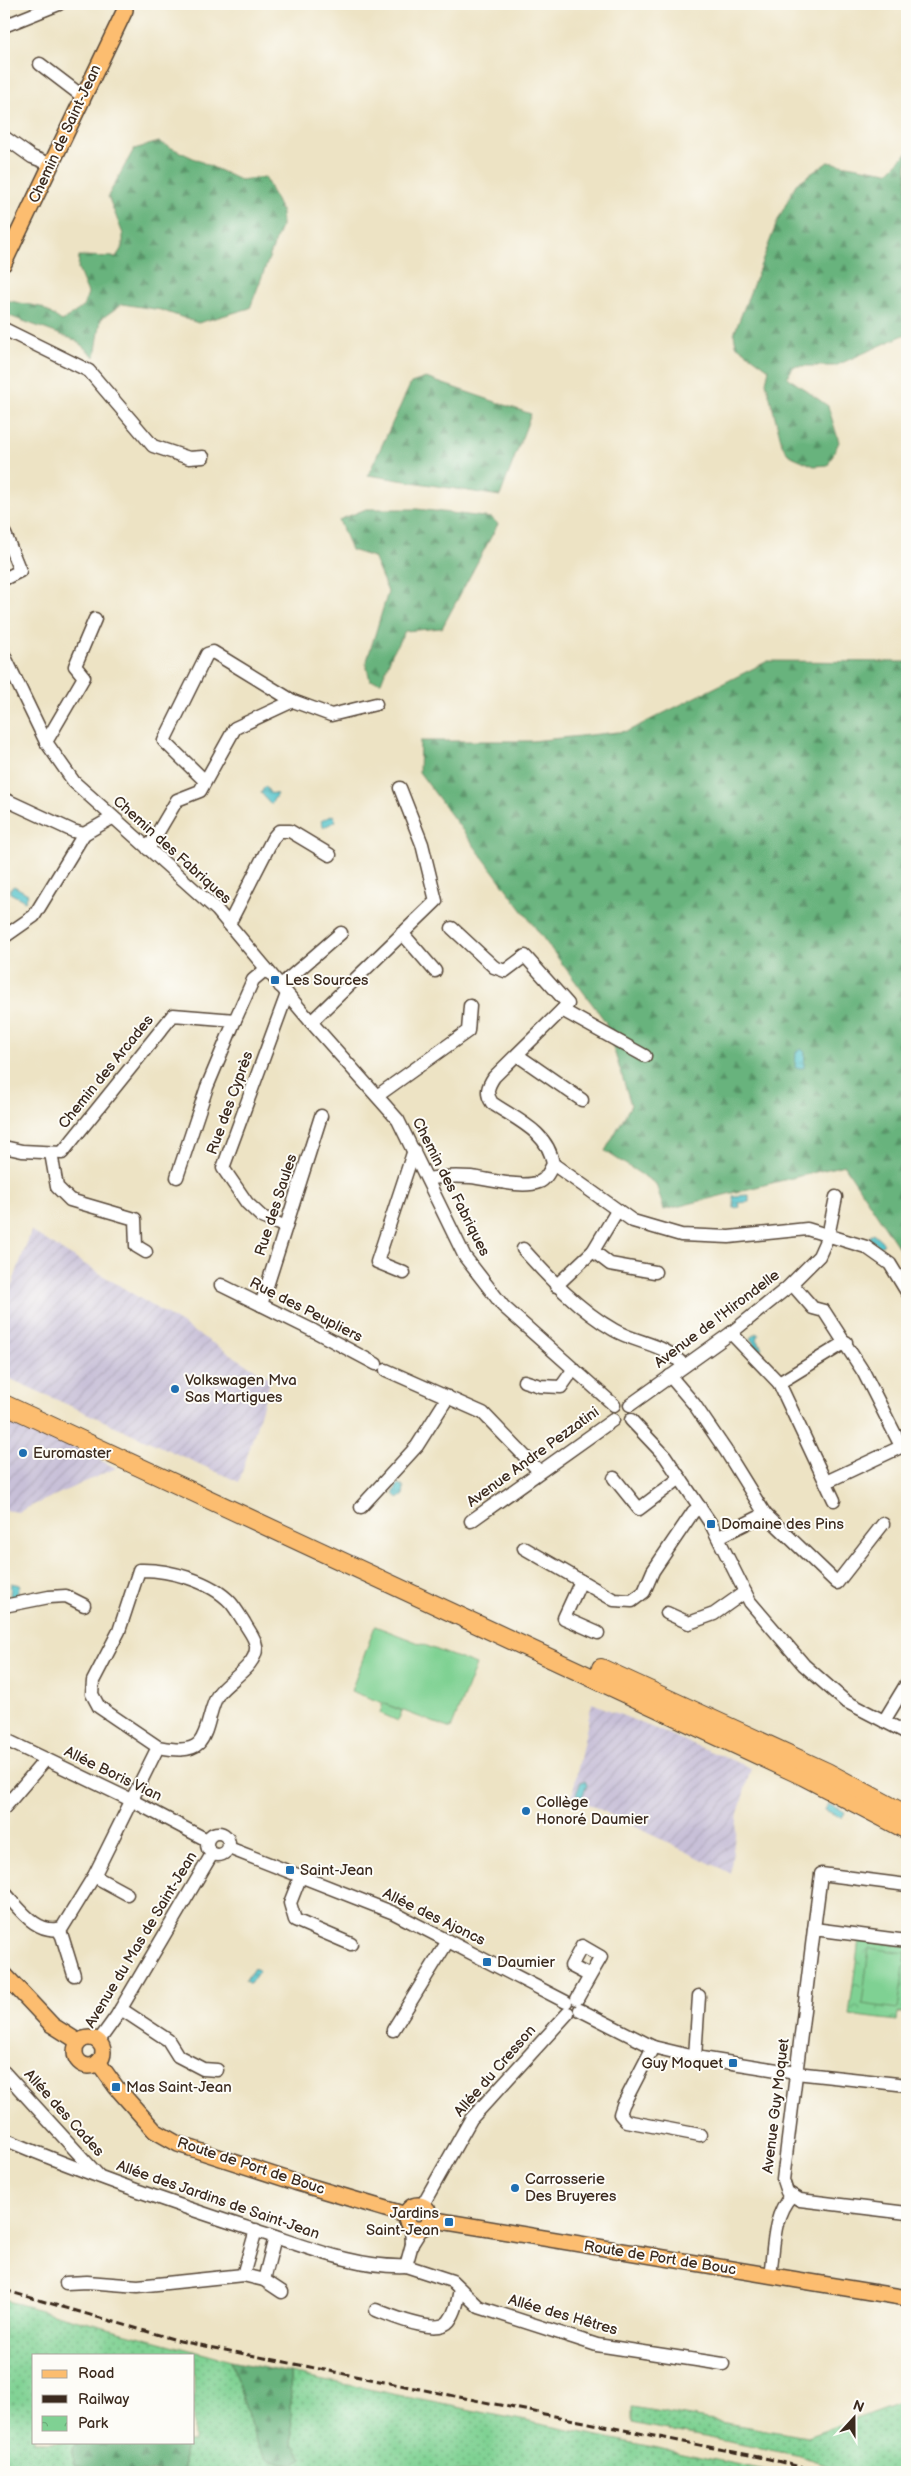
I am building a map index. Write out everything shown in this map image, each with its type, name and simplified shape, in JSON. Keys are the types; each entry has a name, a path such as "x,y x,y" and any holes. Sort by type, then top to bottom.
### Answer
{"highway":[{"path":"4,1392 809,1764 907,1815"},
{"path":"4,1404 786,1768 871,1809 907,1830"},
{"path":"881,1800 907,1810"}],"main road":[{"name":"Chemin de Saint-Jean","path":"4,263 124,10 124,4"},
{"path":"4,1974 52,2025 79,2042"},
{"path":"87,2038 98,2042 103,2050 98,2062 86,2066 78,2062 74,2050 79,2042 87,2038"},
{"name":"Route de Port de Bouc","path":"98,2062 116,2087 155,2130 178,2144 418,2219 892,2294 907,2298"},
{"name":"Route de Port de Bouc","path":"892,2294 907,2294"}],"street":[{"path":"4,26 59,4"},
{"path":"40,64 82,96"},
{"path":"4,137 32,156 50,164"},
{"path":"4,329 89,371 153,446 189,458 203,456"},
{"path":"4,579 20,571 5,534"},
{"path":"46,742 84,677 75,666 95,619"},
{"path":"205,781 164,741 207,654 213,652 293,701 331,715 376,704"},
{"name":"Chemin des Fabriques","path":"4,655 6,669 46,742 74,782 112,818 197,890 229,924 283,990 398,1120 465,1257 503,1306 614,1405"},
{"path":"148,849 176,800 200,791 235,728 293,701"},
{"path":"311,1022 436,901 422,844 400,788"},
{"path":"4,799 73,832 84,834"},
{"path":"4,937 34,916 84,834 112,818"},
{"path":"229,924 273,838 279,831 290,831 330,855"},
{"path":"452,928 494,968 505,971 525,956 565,1007 645,1056"},
{"path":"283,990 341,933"},
{"path":"402,933 435,971"},
{"path":"177,1177 207,1087 235,1020 253,980 266,970"},
{"name":"Rue des Cyprès","path":"283,990 223,1168 248,1203 262,1217 286,1227"},
{"path":"377,1096 468,1031 470,1006"},
{"path":"565,1007 494,1076 488,1086 488,1096 492,1103 536,1132 547,1144 553,1164 633,1221 681,1235 729,1237 807,1229 866,1247 890,1264 907,1292"},
{"name":"Chemin des Arcades","path":"51,1153 62,1153 173,1015 235,1020"},
{"path":"517,1055 582,1100"},
{"name":"Rue des Saules","path":"261,1305 321,1116"},
{"path":"4,1147 51,1153 58,1187 70,1200 135,1219 136,1246 146,1252"},
{"path":"404,1273 377,1262 414,1150"},
{"path":"428,1179 445,1176 468,1177 527,1184 541,1182 553,1164"},
{"name":"Avenue de l'Hirondelle","path":"630,1405 731,1333 792,1284 819,1256 828,1236 836,1197"},
{"path":"556,1286 593,1251 617,1211"},
{"path":"523,1249 556,1286 614,1330 657,1346 676,1356 684,1366"},
{"path":"593,1251 610,1264 655,1272"},
{"path":"792,1284 813,1308 824,1311 846,1342 905,1446 826,1482"},
{"name":"Rue des Peupliers","path":"221,1285 381,1367 483,1413 539,1471"},
{"path":"731,1333 779,1383 834,1500"},
{"path":"779,1383 846,1342"},
{"path":"524,1381 540,1386 560,1387 573,1370"},
{"path":"670,1376 694,1404 726,1451 764,1514 837,1583 883,1524"},
{"path":"361,1507 417,1446 448,1397"},
{"path":"620,1402 630,1405 633,1410 631,1420 622,1424 613,1420 611,1414 614,1405 620,1402"},
{"name":"Avenue Andre Pezzatini","path":"471,1521 613,1420"},
{"path":"631,1420 665,1456 700,1507 719,1537 750,1602 804,1665 845,1701 907,1733"},
{"path":"614,1478 639,1508 660,1495 680,1478"},
{"path":"524,1548 614,1600 632,1601 644,1592 657,1564 693,1512 700,1507"},
{"path":"719,1537 764,1514"},
{"path":"139,1570 151,1570 192,1580 216,1592 231,1603 253,1636 256,1647 252,1660 219,1693 199,1742 192,1747 158,1747 99,1707 92,1694 93,1681 119,1631 139,1570"},
{"path":"581,1580 564,1618 598,1633"},
{"path":"667,1613 689,1623 714,1614 745,1592"},
{"path":"4,1606 49,1597 66,1596 84,1605"},
{"path":"884,1721 907,1683"},
{"name":"Allée Boris Vian","path":"4,1740 133,1801 207,1840"},
{"path":"4,1892 41,1927 52,1931 62,1928 94,1876 133,1801 158,1747"},
{"path":"4,1808 46,1759"},
{"path":"214,1833 222,1833 228,1838 228,1848 223,1854 212,1854 207,1849 207,1840 214,1833"},
{"name":"Allée des Ajoncs","path":"228,1848 394,1913 653,2047 696,2057 796,2073 907,2085"},
{"name":"Avenue du Mas de Saint-Jean","path":"98,2042 121,2009 212,1854"},
{"name":"Avenue Guy Moquet","path":"791,2196 784,2188 783,2180 821,1874 907,1885"},
{"path":"301,1875 290,1903 295,1920 351,1944"},
{"path":"94,1876 127,1894"},
{"path":"58,1929 74,1975"},
{"path":"814,1929 907,1941"},
{"path":"393,2030 448,1941"},
{"name":"Allée du Cresson","path":"418,2219 471,2119 573,2006 590,1976"},
{"path":"696,2057 699,1996"},
{"path":"121,2009 168,2040 178,2056 203,2069 217,2070"},
{"path":"653,2047 623,2104 620,2114 626,2121 700,2135"},
{"name":"Allée des Cades","path":"4,2072 99,2177"},
{"name":"Allée des Jardins de Saint-Jean","path":"4,2139 99,2177 315,2250 382,2267 406,2266"},
{"path":"770,2276 778,2218 782,2207 791,2196 805,2201 907,2213"},
{"path":"406,2266 418,2219"},
{"path":"244,2275 256,2230"},
{"path":"264,2280 276,2237"},
{"name":"Allée des Hêtres","path":"406,2266 452,2281 479,2307 597,2345 723,2364"},
{"path":"66,2282 138,2286 244,2275 264,2280 282,2292"},
{"path":"376,2310 430,2328 440,2328 448,2323 454,2313 460,2288"}],"shaded area":[{"path":"31,1231 271,1379 239,1482 4,1376 4,1308"},
{"path":"4,1412 116,1468 18,1512 4,1510"},
{"path":"592,1703 751,1768 738,1814 730,1873 572,1796"}],"green space":[{"path":"159,142 240,180 265,177 281,211 282,224 250,308 198,323 161,310 122,304 101,319 95,357 75,340 4,314 5,300 41,307 62,321 83,307 88,293 78,269 79,256 116,257 123,246 123,234 108,196 134,149"},
{"path":"907,153 906,334 835,366 794,366 787,377 828,406 839,442 828,465 814,466 789,455 782,444 766,382 769,369 736,345 734,334 778,220 796,184 828,162 888,172"},
{"path":"426,378 531,414 500,496 368,475 411,383"},
{"path":"366,509 417,509 492,518 498,524 442,628 405,631 392,654 381,682 370,680 366,664 388,592 373,557 351,550 339,520"},
{"path":"768,661 907,662 907,1260 844,1165 664,1210 656,1184 605,1151 631,1105 605,1021 419,772 420,741 532,741 628,731"},
{"path":"375,1626 476,1665 451,1729 351,1691"},
{"path":"383,1703 402,1711 398,1721 380,1713"},
{"path":"859,1939 907,1946 907,2014 898,2013 897,2021 849,2015"},
{"path":"869,1948 906,1953 898,2009 862,2004"},
{"path":"4,2300 231,2361 256,2442 267,2459 292,2465 303,2458 292,2442 290,2373 775,2472 184,2472 184,2449 180,2444 195,2444 195,2354 32,2354 32,2444 75,2444 73,2448 74,2464 99,2472 4,2472"},
{"path":"231,2361 290,2373 292,2442 303,2458 292,2465 267,2459 256,2442"},
{"path":"907,2400 907,2472 849,2472 801,2456 632,2423 632,2407 807,2437"},
{"path":"75,2444 180,2444 184,2449 184,2472 99,2472 74,2465 73,2448"}],"water":[{"path":"265,786 271,794 277,794 271,804 261,793"},
{"path":"333,815 336,821 324,827 321,821"},
{"path":"14,886 28,894 25,901 10,893 10,889"},
{"path":"801,1049 805,1052 804,1068 795,1068 796,1051"},
{"path":"749,1195 749,1202 739,1203 740,1207 734,1208 733,1196"},
{"path":"873,1233 884,1243 880,1247 869,1238"},
{"path":"756,1333 759,1335 757,1339 762,1348 758,1350 750,1338"},
{"path":"398,1484 404,1487 403,1496 399,1498 393,1494"},
{"path":"11,1583 20,1585 16,1597 10,1596"},
{"path":"585,1781 587,1785 582,1797 576,1794 581,1782"},
{"path":"828,1804 845,1812 842,1818 825,1810"},
{"path":"254,1968 259,1971 250,1984 245,1981"}],"railway":[{"path":"4,2290 180,2341 769,2459 820,2472"}],"place":[{"name":"Les Sources","path":"275,980"},
{"name":"Volkswagen Mva Sas Martigues","path":"175,1389"},
{"name":"Euromaster","path":"23,1453"},
{"name":"Domaine des Pins","path":"711,1524"},
{"name":"Collège Honoré Daumier","path":"526,1811"},
{"name":"Saint-Jean","path":"290,1870"},
{"name":"Daumier","path":"487,1962"},
{"name":"Guy Moquet","path":"733,2063"},
{"name":"Mas Saint-Jean","path":"116,2087"},
{"name":"Carrosserie Des Bruyeres","path":"515,2188"},
{"name":"Jardins Saint-Jean","path":"449,2222"}]}
